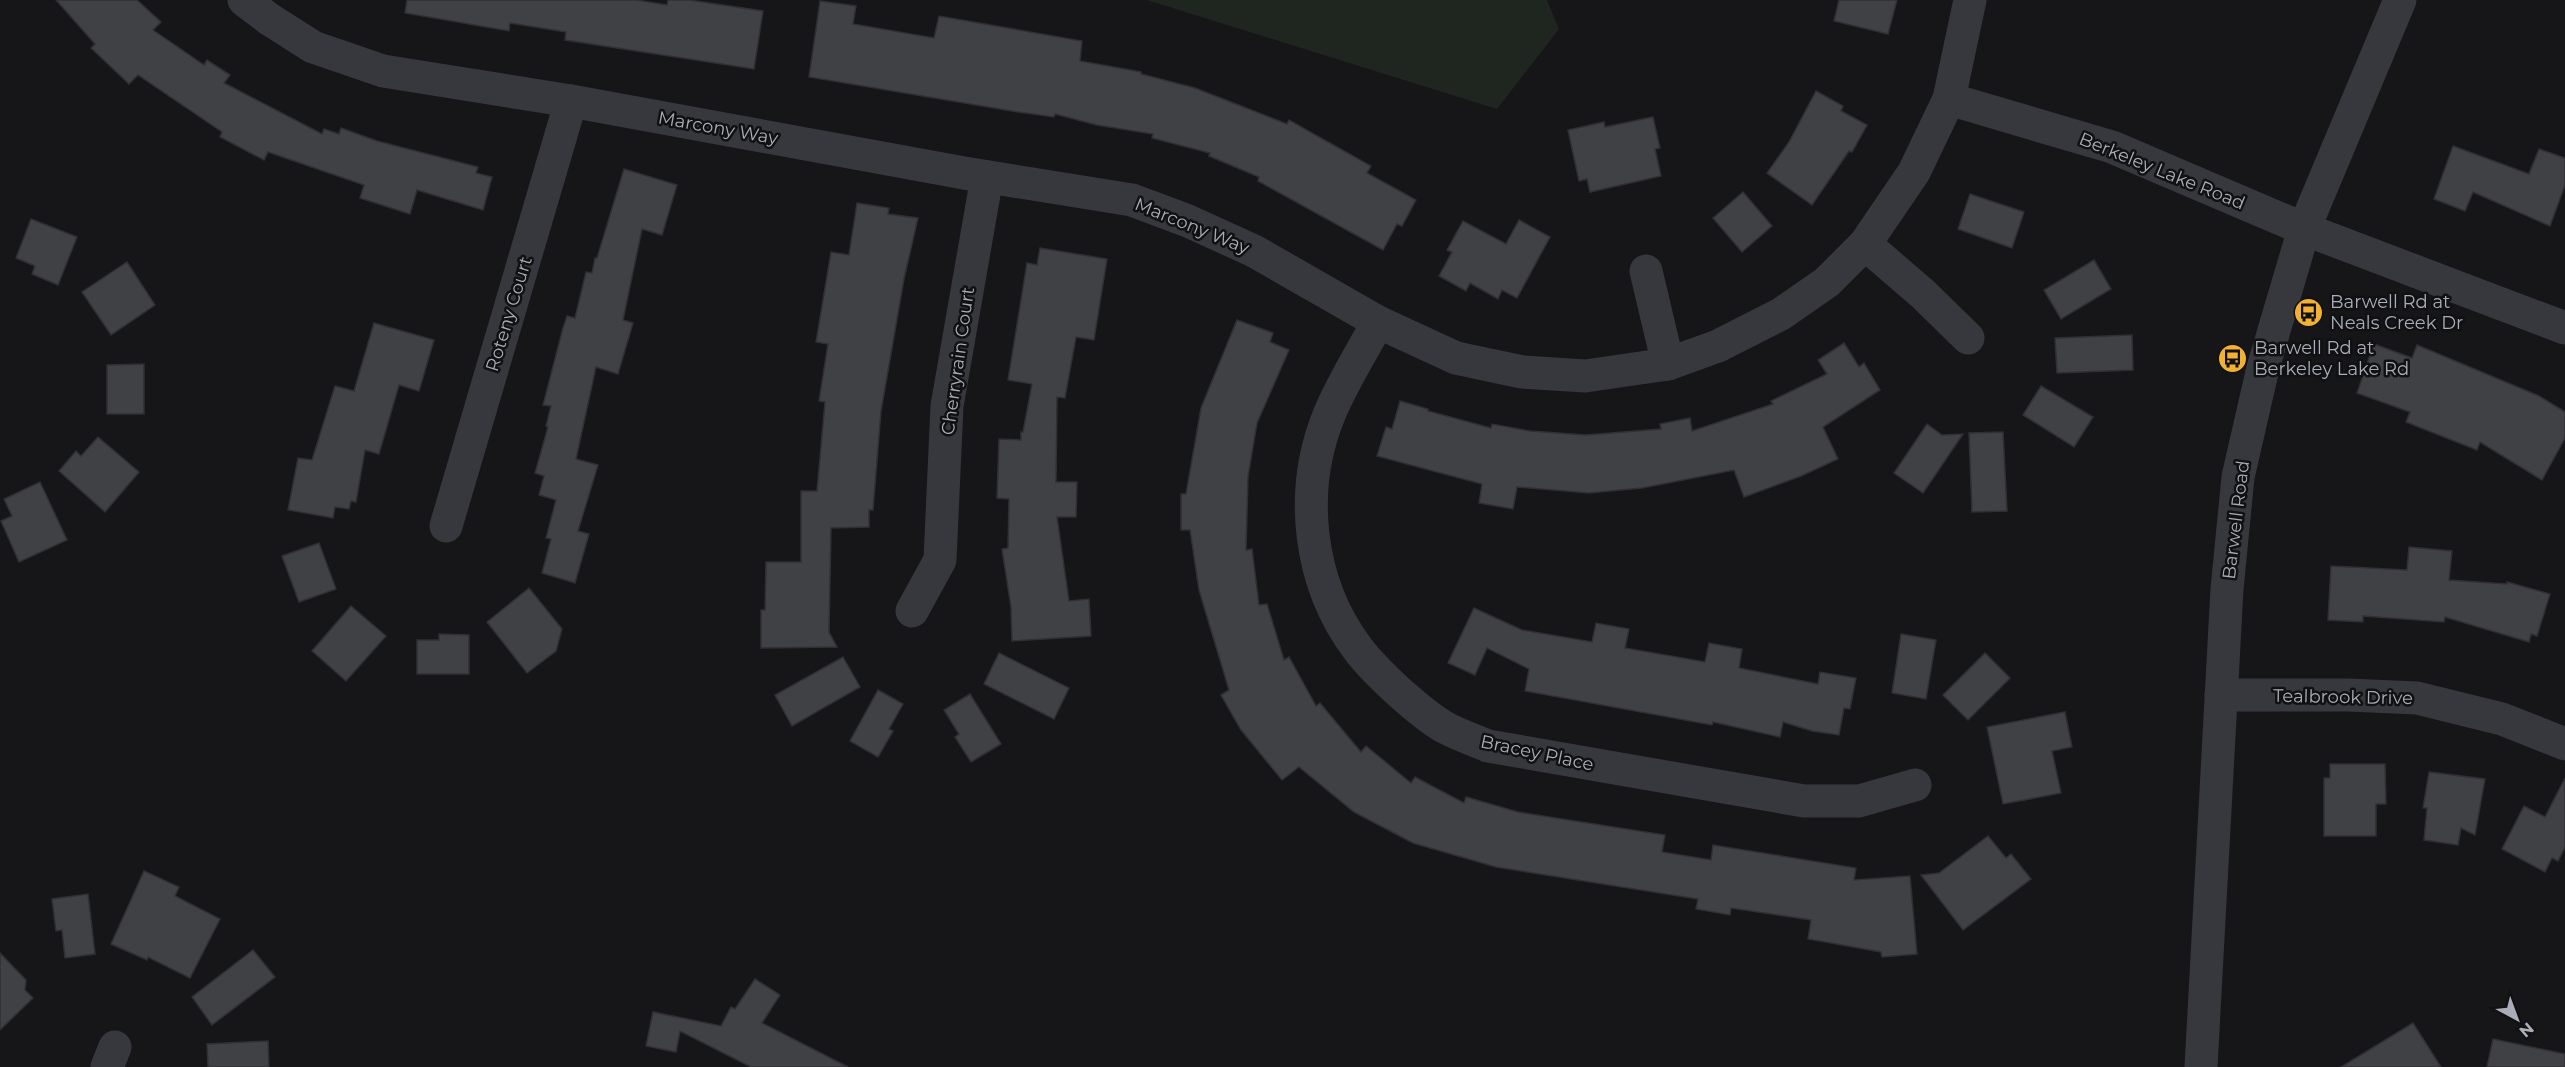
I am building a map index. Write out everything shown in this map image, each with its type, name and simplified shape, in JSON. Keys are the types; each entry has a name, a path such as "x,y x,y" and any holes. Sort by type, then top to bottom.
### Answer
{"street":[{"name":"Marcony Way","path":"244,0 313,47 383,71 571,101 987,177 1132,201 1188,221 1254,252 1377,322 1456,358 1522,372 1585,376 1668,364 1718,346 1781,314 1827,282 1865,244 1914,172 1949,99 1970,0"},
{"name":"Barwell Road","path":"2200,1067 2227,589 2238,477 2263,368 2304,229 2400,0"},
{"name":"Berkeley Lake Road","path":"1949,99 2112,147 2304,229 2565,328"},
{"name":"Roteny Court","path":"446,526 571,101"},
{"name":"Cherryrain Court","path":"912,611 940,560 947,406 987,177"},
{"path":"1865,244 1923,294 1968,338"},
{"path":"1646,271 1668,364"},
{"name":"Bracey Place","path":"1377,322 1329,415 1311,492 1311,530 1320,573 1340,618 1358,649 1414,705 1445,728 1488,746 1804,801 1858,801 1915,785"},
{"name":"Tealbrook Drive","path":"2221,695 2418,698 2502,719 2565,744"}],"shaded area":[{"path":"1147,0 1547,0 1559,29 1497,109"}],"building":[{"path":"56,0 137,0 161,22 153,30 204,65 207,60 230,75 224,83 322,134 324,129 339,134 341,128 377,141 478,167 476,173 492,177 483,210 417,190 410,214 360,198 364,185 268,152 264,160 220,137 222,132 138,75 129,84 91,48 95,44"},
{"path":"407,0 636,0 667,5 668,0 689,0 763,11 754,69 565,40 566,32 510,23 509,31 405,13"},
{"path":"1839,0 1897,0 1888,34 1834,21"},
{"path":"820,1 856,6 853,24 934,38 939,16 1082,41 1080,61 1141,72 1141,74 1195,88 1287,124 1289,120 1371,166 1367,173 1416,200 1402,226 1397,224 1383,250 1258,181 1259,177 1209,156 1210,153 1152,138 1153,134 1097,125 1055,114 1054,117 1018,112 809,77"},
{"path":"1816,91 1843,106 1841,111 1867,125 1852,152 1849,151 1812,205 1767,173 1789,142"},
{"path":"1653,117 1660,148 1655,149 1661,176 1590,192 1587,179 1579,181 1568,130 1604,122 1605,127"},
{"path":"2453,146 2529,174 2539,149 2565,158 2565,185 2550,226 2473,192 2465,211 2434,199"},
{"path":"624,169 677,185 662,235 642,229 623,320 633,323 618,374 596,367 576,459 598,465 578,531 589,534 575,583 542,573 551,539 546,538 556,500 539,495 544,476 535,473 548,427 546,426 551,406 543,405 567,316 575,318 586,272 592,273"},
{"path":"1743,192 1772,226 1742,252 1713,218"},
{"path":"1970,194 2024,212 2012,248 1958,229"},
{"path":"857,203 889,208 888,214 918,218 904,279 881,411 873,510 869,510 869,527 831,528 829,632 837,647 761,648 761,610 765,610 766,562 801,562 801,491 817,491 825,402 819,401 828,344 816,342 831,252 849,255"},
{"path":"31,219 77,237 58,285 32,274 35,266 16,258"},
{"path":"1519,220 1550,237 1517,298 1502,290 1498,299 1470,283 1466,291 1439,276 1452,252 1447,250 1463,221 1506,244"},
{"path":"1040,248 1107,259 1094,340 1076,337 1065,398 1057,397 1056,482 1077,482 1076,517 1057,517 1069,601 1089,599 1091,636 1012,641 1011,607 1002,549 1008,548 1009,499 997,498 999,439 1021,440 1021,432 1023,432 1032,384 1008,380 1027,263 1037,265"},
{"path":"2094,260 2111,289 2061,319 2044,290"},
{"path":"127,262 155,305 111,335 82,292"},
{"path":"1237,320 1273,333 1270,342 1289,350 1257,423 1248,477 1246,550 1252,549 1259,605 1267,604 1284,660 1289,657 1316,706 1320,703 1361,752 1366,746 1411,783 1415,777 1464,803 1466,797 1518,812 1665,835 1662,852 1711,860 1713,845 1856,868 1854,880 1910,876 1917,954 1882,957 1881,952 1808,939 1811,920 1731,908 1730,915 1696,909 1698,899 1496,867 1413,843 1354,812 1299,767 1282,780 1241,730 1221,695 1229,690 1199,590 1190,530 1181,530 1181,494 1186,494 1201,408"},
{"path":"374,323 434,340 419,391 399,385 379,454 365,450 356,502 351,501 349,509 335,507 333,518 288,510 298,458 312,460 335,386 354,391"},
{"path":"2132,335 2133,370 2057,373 2055,338"},
{"path":"1844,343 1859,367 1864,363 1880,390 1823,427 1838,459 1801,476 1744,497 1734,470 1642,488 1589,493 1517,487 1513,509 1479,503 1482,484 1377,456 1386,427 1392,429 1400,401 1491,428 1492,424 1530,431 1586,435 1661,429 1660,424 1690,418 1692,431 1773,404 1771,401 1827,374 1818,360"},
{"path":"2374,344 2412,358 2417,345 2539,396 2565,412 2565,438 2542,480 2480,442 2477,450 2406,422 2410,412 2357,393"},
{"path":"144,364 144,414 107,414 107,365"},
{"path":"2041,386 2093,417 2074,447 2023,415"},
{"path":"1927,424 1942,435 1963,434 1923,493 1894,473"},
{"path":"2003,432 2007,511 1972,512 1969,433"},
{"path":"98,437 139,472 105,512 59,471 76,451 81,456"},
{"path":"40,482 67,540 19,562 1,521 12,516 4,499"},
{"path":"319,543 336,589 299,602 282,556"},
{"path":"2409,547 2452,551 2449,580 2507,584 2507,582 2550,594 2537,636 2531,634 2529,642 2445,617 2444,622 2363,616 2363,622 2328,620 2331,566 2407,570"},
{"path":"529,588 562,629 556,651 527,673 487,622"},
{"path":"351,606 386,636 346,681 312,651"},
{"path":"1474,608 1522,630 1592,642 1596,623 1629,629 1625,648 1705,662 1709,643 1742,649 1739,668 1818,684 1820,672 1856,678 1850,709 1844,708 1839,735 1812,731 1783,722 1780,737 1713,722 1712,725 1525,691 1529,669 1487,648 1475,675 1448,663"},
{"path":"439,634 469,635 469,674 417,674 417,640 439,640"},
{"path":"1901,634 1936,640 1926,699 1892,693"},
{"path":"999,653 1069,688 1054,719 984,684"},
{"path":"1985,653 2010,678 1968,720 1943,695"},
{"path":"843,657 860,687 792,726 775,695"},
{"path":"878,690 903,704 889,729 893,731 878,757 850,741"},
{"path":"970,694 1001,744 971,762 955,737 959,734 944,710"},
{"path":"2065,712 2072,747 2052,751 2061,793 2003,804 1987,727"},
{"path":"2330,764 2385,764 2386,804 2376,804 2376,836 2324,836 2324,778 2330,778"},
{"path":"2429,772 2485,779 2475,835 2461,828 2458,845 2424,840 2427,808 2423,808"},
{"path":"2565,778 2565,847 2558,861 2552,858 2545,872 2502,849 2524,806 2545,817"},
{"path":"1988,836 2006,858 2011,854 2031,879 1963,930 1921,875 1939,873"},
{"path":"144,871 179,887 175,896 220,919 190,978 148,957 147,960 111,944"},
{"path":"88,894 95,954 65,958 62,930 56,931 52,899"},
{"path":"253,950 275,977 212,1025 192,997"},
{"path":"0,953 26,980 25,990 33,998 0,1030"},
{"path":"755,979 780,995 762,1023 848,1067 751,1067 680,1031 676,1052 646,1046 653,1012 721,1026 731,1007 735,1009"},
{"path":"2413,1023 2441,1067 2341,1067"},
{"path":"2493,1039 2565,1054 2565,1067 2487,1067"},
{"path":"268,1041 269,1067 208,1067 207,1044"}],"place":[{"name":"Barwell Rd at Neals Creek Dr","path":"2309,312"},
{"name":"Barwell Rd at Berkeley Lake Rd","path":"2233,358"}]}
